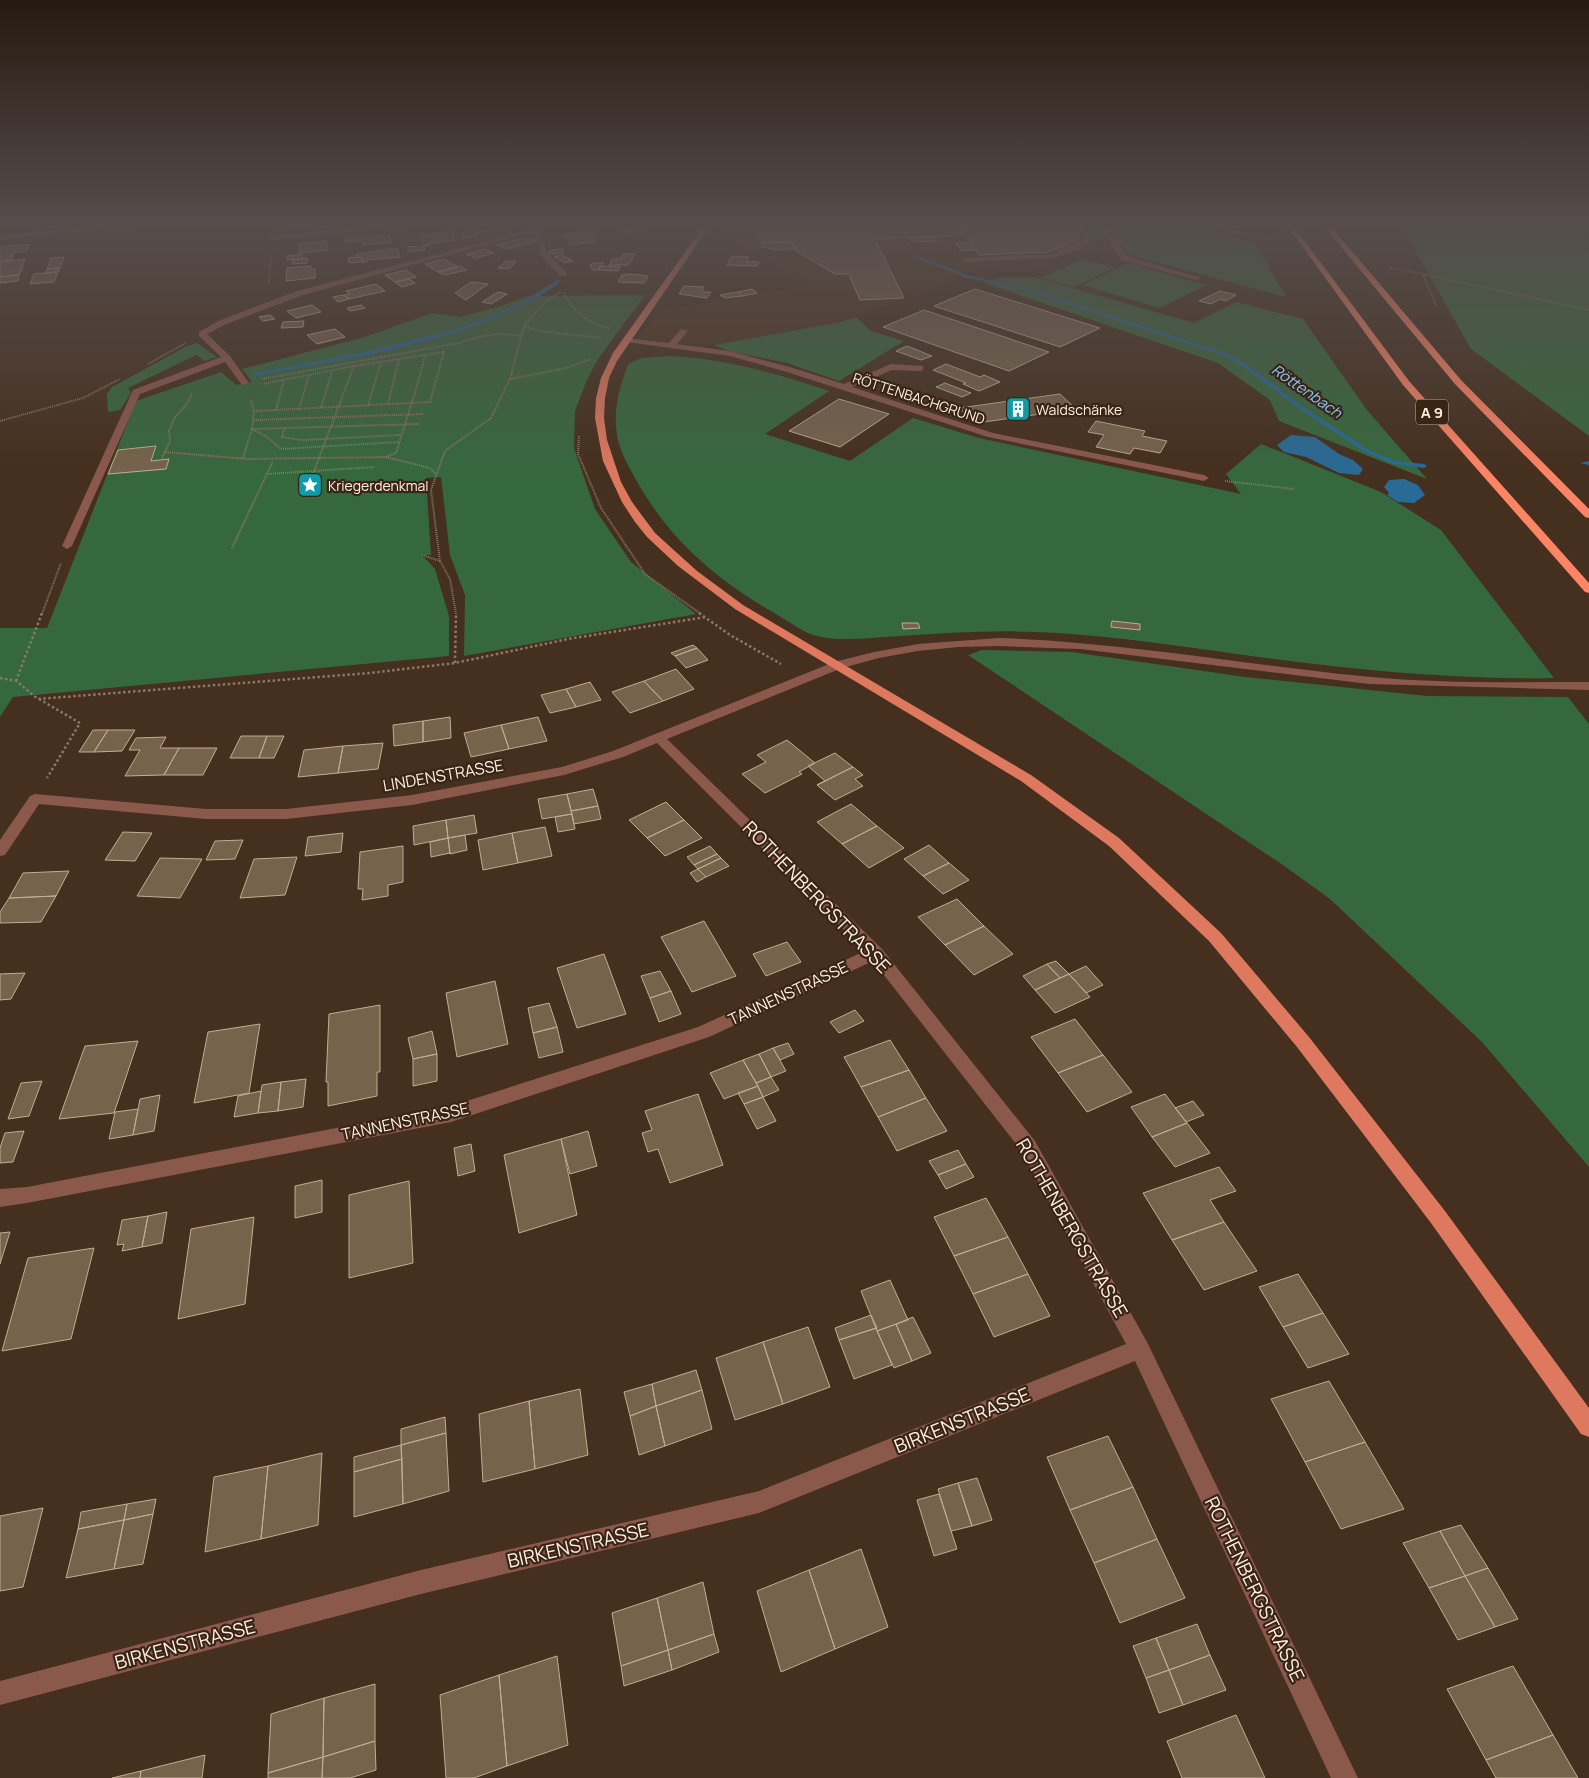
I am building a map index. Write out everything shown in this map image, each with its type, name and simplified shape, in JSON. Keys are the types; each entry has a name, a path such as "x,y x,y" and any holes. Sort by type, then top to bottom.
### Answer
{"highway":[{"name":"A 9","path":"1350,307 1406,383 1589,590"},
{"name":"A 9","path":"1395,307 1458,382 1589,515"}],"main road":[{"path":"649,307 626,340 605,377 600,393 599,410 600,431 604,451 613,476 650,533 702,582 738,607 838,665 1034,784 1114,842 1215,937 1303,1042 1438,1216 1589,1426"}],"street":[{"path":"245,384 227,358 202,334 221,323 261,307"},
{"path":"670,348 684,331"},
{"name":"RÖTTENBACHGRUND","path":"626,340 670,348 730,354 790,370 991,435 1204,478"},
{"path":"67,546 136,392 227,358"},
{"path":"844,388 891,367 920,368"},
{"name":"LINDENSTRASSE","path":"35,799 206,814 286,814 412,800 564,771 618,754 838,665 869,655 933,644 1040,642 1104,647 1364,680 1504,687 1588,686"},
{"name":"ROTHENBERGSTRASSE","path":"659,738 876,952 1029,1147 1140,1349 1345,1778"},
{"path":"0,851 35,799"},
{"name":"TANNENSTRASSE","path":"0,1198 27,1195 451,1114 703,1032 876,952"},
{"name":"BIRKENSTRASSE","path":"0,1693 421,1582 759,1502 1140,1349"}],"path":[{"path":"455,663 457,620 450,579 440,562 431,490 445,451 492,418 510,379 524,326 541,307"},
{"path":"572,307 584,321 612,329"},
{"path":"1575,307 1589,310"},
{"path":"524,326 539,331 626,340"},
{"path":"245,384 459,342 481,335 502,333 521,336"},
{"path":"142,367 202,334"},
{"path":"245,384 284,380 354,366 444,352 430,402 254,411"},
{"path":"164,452 273,461 386,456 396,453 407,415 413,403 425,355"},
{"path":"388,405 399,359"},
{"path":"510,379 566,368 592,359"},
{"path":"368,406 382,362"},
{"path":"311,479 329,427 335,417 354,366"},
{"path":"162,458 170,441 168,431 175,418 187,404 198,381 197,369"},
{"path":"321,408 332,371"},
{"path":"299,409 309,375"},
{"path":"0,421 83,398 126,376"},
{"path":"276,410 284,380"},
{"path":"243,458 254,420 254,411 245,384"},
{"path":"254,420 423,414"},
{"path":"252,429 419,424"},
{"path":"252,429 267,436 281,449 399,442"},
{"path":"284,429 282,437 302,440 401,435"},
{"path":"386,456 430,468 436,474"},
{"path":"232,548 273,461"},
{"path":"267,474 374,467"},
{"path":"1204,478 1294,489"},
{"path":"16,681 67,546"},
{"path":"422,555 440,562"},
{"path":"38,699 370,673 455,663 568,639 706,618 730,635 788,668 808,677"},
{"path":"0,678 16,681 38,699 80,723 35,799"}],"shaded area":[{"path":"682,307 882,307 841,322 714,345 670,343 638,338 659,311"}],"green space":[{"path":"497,307 636,307 598,359 587,380 575,411 574,448 595,509 631,562 696,614 464,656 465,595 450,555 441,477 426,478 431,555 422,555 435,569 449,616 449,656 13,697 0,717 0,628 47,628 136,401 221,372 236,385 252,382 242,369 365,337 432,313 459,317"},
{"path":"1054,307 1138,307 1194,323 1226,307 1256,307 1303,319 1367,410 1427,479 1279,421 1270,400 1218,363"},
{"path":"1447,307 1589,307 1589,436 1471,349"},
{"path":"856,317 871,331 904,341 839,381 787,363 729,351 714,345 841,322"},
{"path":"197,343 217,357 205,361 196,355 128,388 131,393 120,410 108,412 107,394 112,387 187,346"},
{"path":"670,356 711,360 751,368 829,391 765,434 850,461 913,418 979,438 1241,494 1226,474 1261,444 1381,492 1441,530 1554,678 1427,675 1300,662 1126,639 1057,633 1017,631 846,639 813,635 757,603 700,560 667,526 652,506 627,463 618,440 616,411 619,392 628,364 641,358"},
{"path":"982,650 1072,652 1245,677 1427,696 1568,697 1589,724 1589,1167 1482,1042 1330,899 1283,865 968,655"}],"water":[{"path":"1291,435 1315,437 1339,454 1353,460 1363,469 1359,475 1339,473 1306,457 1284,452 1277,445"},
{"path":"1404,479 1418,485 1425,495 1414,503 1398,502 1387,495 1389,493 1384,487 1389,480"}],"building":[{"path":"304,307 315,307 321,312 296,318 287,311"},
{"path":"364,307 365,308 350,311 347,308"},
{"path":"937,307 1033,307 1100,328 1060,347"},
{"path":"924,310 1049,352 1009,371 883,327"},
{"path":"270,315 275,319 263,321 259,317"},
{"path":"304,321 303,327 281,328 283,322"},
{"path":"335,329 345,337 317,344 307,335"},
{"path":"907,346 932,356 921,360 896,351"},
{"path":"946,364 980,377 984,375 1000,382 979,391 963,384 966,383 933,370"},
{"path":"945,383 971,393 962,397 936,387"},
{"name":"Waldschänke","path":"1060,394 1076,409 984,422 970,419 959,408"},
{"path":"839,399 889,414 840,447 789,431"},
{"path":"1096,421 1145,431 1142,436 1167,441 1160,453 1134,448 1130,454 1096,447 1104,435 1088,432"},
{"path":"156,446 151,461 169,459 166,469 108,474 118,450"},
{"path":"1112,621 1140,624 1140,630 1111,627"},
{"path":"902,623 918,623 920,628 903,629"},
{"path":"693,645 697,648 675,656 671,653"},
{"path":"697,648 708,660 686,668 675,656"},
{"path":"676,669 694,689 663,701 644,681"},
{"path":"644,681 663,701 630,713 612,692"},
{"path":"590,682 601,700 576,707 566,689"},
{"path":"566,689 576,707 550,713 541,695"},
{"path":"450,717 451,738 423,742 423,721"},
{"path":"538,717 547,741 509,749 501,725"},
{"path":"423,721 423,742 394,746 393,725"},
{"path":"501,725 509,749 471,757 464,733"},
{"path":"93,730 108,730 94,752 79,752"},
{"path":"108,730 135,730 122,751 94,752"},
{"path":"241,736 267,736 259,758 230,758"},
{"path":"267,736 284,736 274,758 259,758"},
{"path":"166,737 160,748 179,748 164,775 125,776 140,750 129,750 136,738"},
{"path":"787,740 815,763 799,772 802,774 765,793 742,774 766,762 757,755"},
{"path":"383,743 378,769 338,773 343,746"},
{"path":"343,746 338,773 298,777 304,750"},
{"path":"179,748 217,748 203,775 164,775"},
{"path":"835,753 853,767 825,781 808,766"},
{"path":"853,767 863,775 855,779 863,786 835,800 817,785"},
{"path":"593,789 598,806 571,811 567,794"},
{"path":"567,794 572,814 542,819 538,799"},
{"path":"666,802 684,820 647,838 629,820"},
{"path":"851,804 877,826 842,844 817,822"},
{"path":"598,806 601,819 574,824 571,811"},
{"path":"572,814 575,829 558,832 555,817"},
{"path":"474,815 477,833 448,838 446,820"},
{"path":"446,820 448,838 414,845 413,826"},
{"path":"684,820 702,838 665,856 647,838"},
{"path":"877,826 904,848 869,868 842,844"},
{"path":"545,827 552,856 518,863 512,833"},
{"path":"123,832 152,833 135,861 105,860"},
{"path":"343,833 341,852 305,856 308,837"},
{"path":"512,833 518,863 483,870 478,840"},
{"path":"465,835 467,850 450,854 448,838"},
{"path":"448,838 450,853 431,857 430,842"},
{"path":"243,840 235,859 206,860 215,841"},
{"path":"929,845 949,863 923,876 904,859"},
{"path":"403,846 403,882 388,885 388,896 362,900 363,889 358,889 360,852"},
{"path":"710,846 717,854 694,865 687,857"},
{"path":"717,854 721,858 698,869 694,865"},
{"path":"297,857 285,895 240,898 254,859"},
{"path":"160,858 202,859 180,898 137,896"},
{"path":"721,858 729,866 706,877 698,869"},
{"path":"949,863 969,880 943,894 923,876"},
{"path":"698,869 706,877 697,882 690,873"},
{"path":"69,871 56,896 9,898 23,873"},
{"path":"56,896 41,922 0,923 0,912 9,898"},
{"path":"957,899 984,926 945,945 918,917"},
{"path":"704,921 736,976 692,992 661,937"},
{"path":"984,926 1013,954 974,975 945,945"},
{"path":"787,942 801,962 766,976 753,954"},
{"path":"604,954 626,1014 577,1028 557,968"},
{"path":"1056,961 1069,974 1060,978 1047,964"},
{"path":"1047,964 1060,978 1035,990 1023,976"},
{"path":"1086,966 1103,985 1086,993 1069,974"},
{"path":"660,971 671,991 650,998 641,976"},
{"path":"25,973 11,999 0,1000 0,974"},
{"path":"1069,974 1090,997 1055,1013 1035,990"},
{"path":"495,981 508,1044 457,1057 446,993"},
{"path":"671,991 681,1014 659,1022 650,998"},
{"path":"549,1003 557,1027 533,1033 528,1008"},
{"path":"380,1005 380,1072 377,1072 377,1096 328,1106 328,1082 326,1082 329,1014"},
{"path":"855,1010 864,1021 839,1033 830,1022"},
{"path":"1075,1019 1103,1055 1058,1073 1031,1037"},
{"path":"260,1024 249,1093 194,1103 208,1032"},
{"path":"557,1027 563,1052 539,1058 533,1033"},
{"path":"432,1031 437,1054 413,1059 408,1038"},
{"path":"890,1040 909,1070 861,1087 844,1057"},
{"path":"138,1041 114,1113 59,1119 85,1046"},
{"path":"788,1043 794,1054 780,1060 773,1048"},
{"path":"773,1048 786,1071 771,1077 759,1054"},
{"path":"437,1054 437,1081 413,1086 413,1059"},
{"path":"759,1054 771,1077 756,1083 743,1060"},
{"path":"1103,1055 1132,1092 1087,1112 1058,1073"},
{"path":"743,1060 758,1086 724,1099 710,1073"},
{"path":"909,1070 926,1098 878,1117 861,1087"},
{"path":"771,1077 779,1090 763,1097 756,1083"},
{"path":"306,1079 303,1107 278,1111 281,1082"},
{"path":"42,1081 29,1116 8,1119 21,1083"},
{"path":"281,1082 278,1111 258,1113 262,1085"},
{"path":"758,1086 763,1097 744,1104 738,1093"},
{"path":"261,1091 258,1113 234,1117 238,1096"},
{"path":"698,1094 723,1165 670,1183 658,1149 648,1152 642,1133 652,1130 645,1111"},
{"path":"1165,1094 1187,1123 1152,1137 1131,1107"},
{"path":"160,1095 154,1131 133,1135 140,1099"},
{"path":"763,1097 776,1121 757,1129 744,1104"},
{"path":"926,1098 947,1131 897,1151 878,1117"},
{"path":"1193,1101 1204,1115 1186,1122 1175,1108"},
{"path":"138,1109 133,1135 109,1139 115,1112"},
{"path":"1187,1123 1210,1153 1175,1167 1152,1137"},
{"path":"24,1131 13,1162 0,1163 0,1148 5,1133"},
{"path":"588,1131 597,1166 570,1174 561,1139"},
{"path":"561,1139 577,1215 519,1233 504,1155"},
{"path":"471,1144 475,1171 458,1176 454,1148"},
{"path":"958,1150 966,1164 938,1175 929,1161"},
{"path":"966,1164 974,1177 946,1189 938,1175"},
{"path":"1219,1167 1236,1191 1210,1200 1224,1222 1172,1240 1143,1193"},
{"path":"322,1180 322,1212 295,1218 295,1186"},
{"path":"409,1181 413,1263 349,1278 349,1195"},
{"path":"986,1198 1008,1237 954,1256 934,1217"},
{"path":"167,1212 162,1243 142,1247 148,1216"},
{"path":"148,1216 142,1247 122,1251 124,1244 117,1245 122,1220"},
{"path":"254,1217 245,1304 178,1319 191,1229"},
{"path":"1224,1222 1257,1271 1204,1290 1172,1240"},
{"path":"10,1232 0,1264 0,1233"},
{"path":"1008,1237 1028,1274 973,1294 954,1256"},
{"path":"94,1248 71,1339 2,1351 28,1258"},
{"path":"1028,1274 1050,1316 994,1337 973,1294"},
{"path":"1298,1274 1323,1313 1283,1327 1259,1287"},
{"path":"890,1280 908,1320 877,1331 861,1291"},
{"path":"1323,1313 1349,1354 1308,1368 1283,1327"},
{"path":"871,1315 877,1328 839,1340 835,1328"},
{"path":"913,1317 931,1353 912,1361 896,1324"},
{"path":"896,1324 912,1361 894,1368 877,1331"},
{"path":"808,1327 830,1387 783,1404 763,1342"},
{"path":"876,1328 892,1365 854,1379 839,1340"},
{"path":"763,1342 783,1404 735,1420 716,1358"},
{"path":"696,1370 702,1390 656,1406 652,1384"},
{"path":"1329,1381 1365,1442 1305,1462 1271,1399"},
{"path":"652,1384 656,1406 630,1416 624,1392"},
{"path":"580,1389 588,1455 535,1469 529,1401"},
{"path":"702,1390 712,1429 665,1446 656,1406"},
{"path":"529,1401 535,1469 483,1482 479,1414"},
{"path":"656,1406 665,1446 639,1455 630,1416"},
{"path":"445,1417 446,1433 401,1445 401,1429"},
{"path":"446,1433 449,1491 403,1504 401,1445"},
{"path":"1108,1436 1133,1487 1070,1510 1047,1457"},
{"path":"1365,1442 1404,1509 1341,1529 1305,1462"},
{"path":"401,1445 402,1459 354,1472 354,1457"},
{"path":"322,1453 318,1525 261,1539 268,1466"},
{"path":"402,1459 403,1504 354,1517 354,1472"},
{"path":"268,1466 261,1539 205,1552 214,1477"},
{"path":"977,1478 992,1520 972,1526 958,1483"},
{"path":"958,1483 972,1526 951,1531 938,1489"},
{"path":"1133,1487 1157,1539 1094,1563 1070,1510"},
{"path":"939,1494 957,1549 934,1556 917,1500"},
{"path":"156,1499 153,1514 124,1520 127,1504"},
{"path":"127,1504 124,1520 78,1529 81,1512"},
{"path":"43,1508 23,1587 0,1591 0,1516"},
{"path":"153,1514 143,1564 114,1569 124,1520"},
{"path":"124,1520 114,1569 66,1578 78,1529"},
{"path":"1461,1525 1488,1568 1465,1576 1440,1531"},
{"path":"1440,1531 1465,1576 1429,1588 1403,1543"},
{"path":"1157,1539 1185,1598 1120,1623 1094,1563"},
{"path":"861,1549 888,1627 835,1649 809,1570"},
{"path":"1488,1568 1518,1619 1495,1627 1465,1576"},
{"path":"809,1570 835,1649 781,1672 757,1591"},
{"path":"1465,1576 1495,1627 1458,1640 1429,1588"},
{"path":"703,1582 714,1634 668,1650 657,1598"},
{"path":"657,1598 668,1650 621,1666 612,1613"},
{"path":"1197,1624 1210,1655 1169,1670 1156,1638"},
{"path":"714,1634 719,1652 672,1670 668,1650"},
{"path":"1156,1638 1169,1670 1146,1678 1133,1646"},
{"path":"668,1650 672,1670 624,1686 621,1666"},
{"path":"1210,1655 1226,1690 1183,1705 1169,1670"},
{"path":"557,1656 568,1745 507,1766 499,1675"},
{"path":"1513,1666 1553,1735 1486,1760 1447,1689"},
{"path":"1169,1670 1183,1705 1159,1713 1146,1678"},
{"path":"499,1675 507,1766 474,1778 446,1778 440,1695"},
{"path":"375,1684 375,1741 323,1757 324,1698"},
{"path":"324,1698 323,1757 268,1773 271,1714"},
{"path":"1236,1715 1265,1778 1182,1778 1167,1741"},
{"path":"1553,1735 1578,1778 1496,1778 1486,1760"},
{"path":"375,1741 376,1770 350,1778 322,1778 323,1757"},
{"path":"205,1755 202,1778 140,1778 141,1771"},
{"path":"323,1757 322,1778 268,1778 268,1773"},
{"path":"141,1771 140,1778 112,1778"}],"waterway":[{"path":"255,374 412,343 488,319 514,307"},
{"name":"Röttenbach","path":"1081,307 1224,354 1243,364 1300,407 1367,451 1395,463 1424,466"},
{"name":"Röttenbach","path":"1583,463 1589,463"}],"place":[{"name":"Waldschänke","path":"1018,409"},
{"name":"Kriegerdenkmal","path":"310,485"}]}
